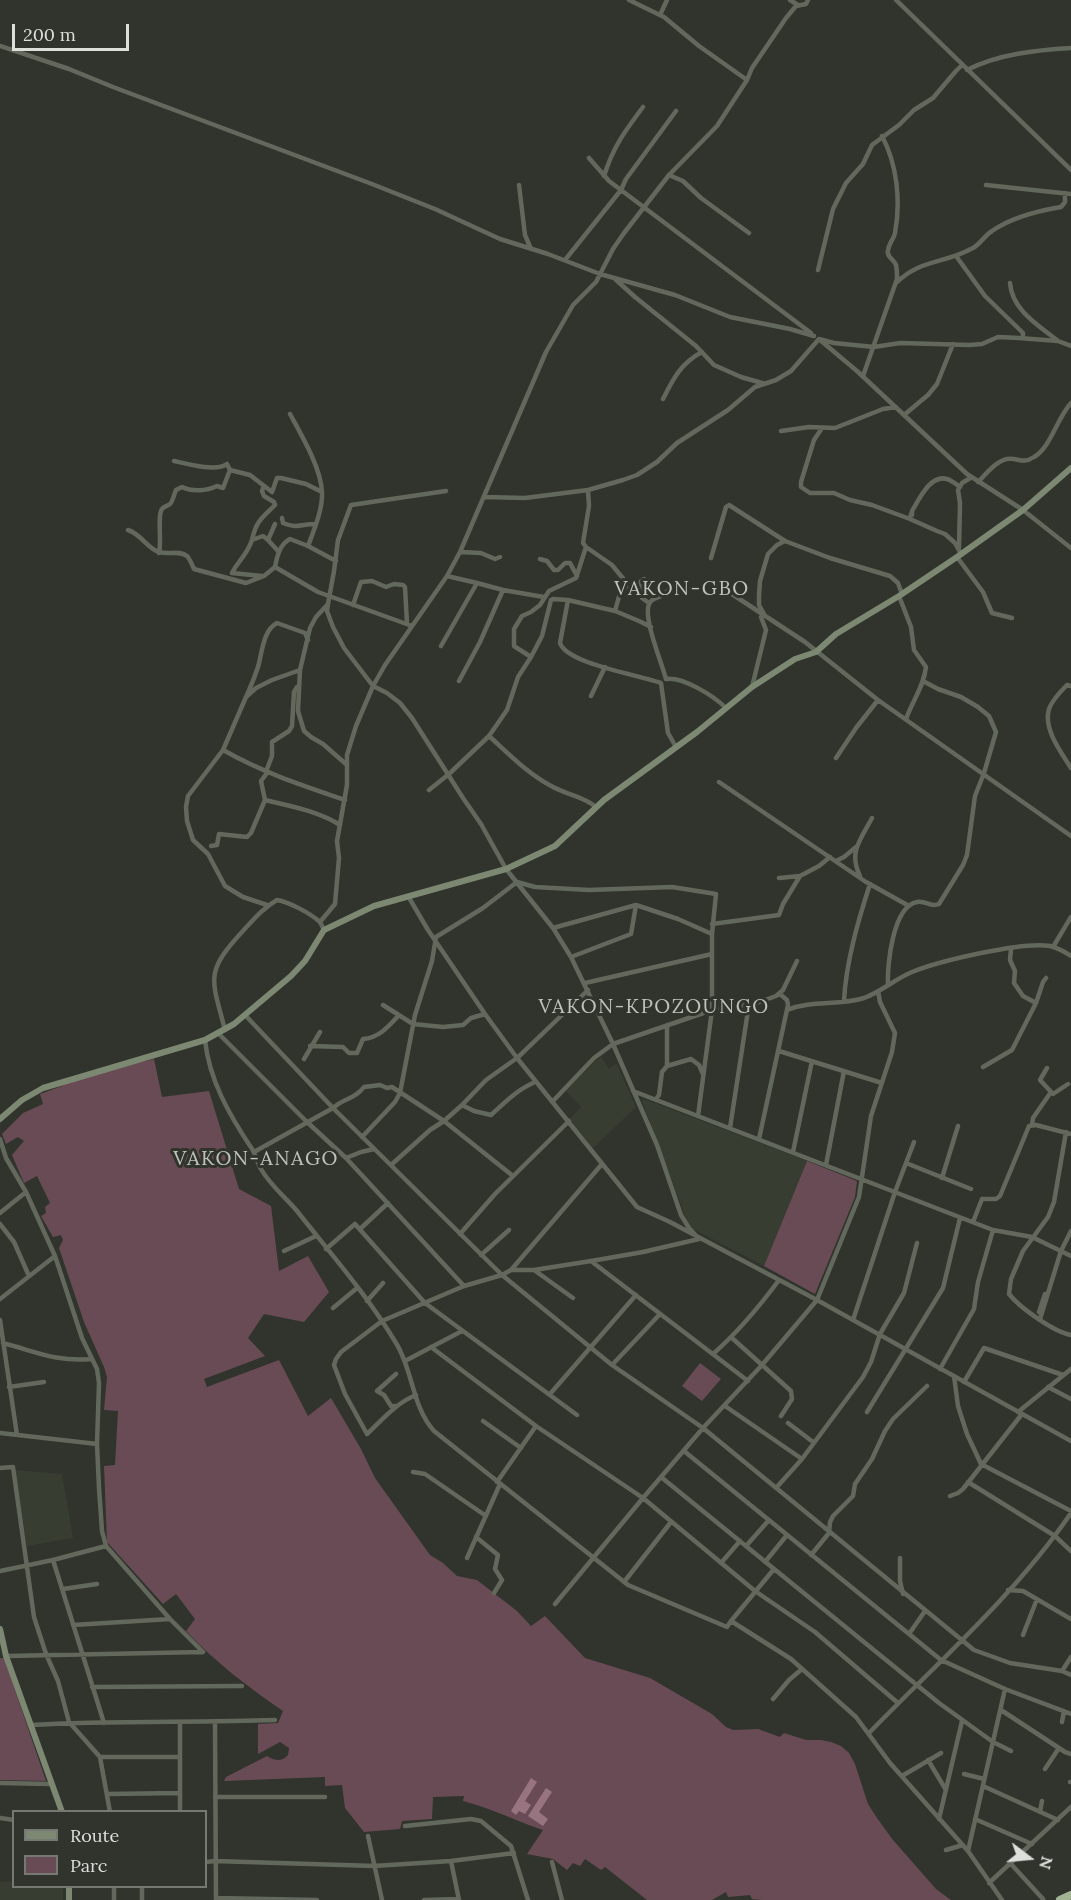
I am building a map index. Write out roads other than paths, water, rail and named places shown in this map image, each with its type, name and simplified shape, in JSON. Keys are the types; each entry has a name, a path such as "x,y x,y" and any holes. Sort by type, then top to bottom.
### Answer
{"highway":[{"path":"1060,1900 1071,1895"}],"main road":[{"path":"0,1119 22,1100 43,1088 205,1040 222,1032 245,1015 305,961 324,930 364,910 506,868 555,846 596,807 752,687 795,658 816,652 836,634 901,595 1023,510 1071,468"},
{"path":"0,1629 4,1653 61,1810"}],"street":[{"path":"629,0 660,15 747,80"},
{"path":"660,15 667,0"},
{"path":"789,0 798,5 806,4 808,0"},
{"path":"896,0 1071,170"},
{"path":"320,922 335,904 339,858 337,841 347,786 350,744 373,686 385,665 410,625 447,576 460,552 546,352 573,305 592,287 613,249 669,175 717,126 775,33 798,5"},
{"path":"0,46 69,69 372,183 489,234 600,274 675,295 730,317 790,329 817,338 874,347 900,343 982,344 998,337 1058,341 1071,346"},
{"path":"967,70 1001,58 1071,48"},
{"path":"818,270 833,209 846,183 863,164 872,145 899,125 914,110 933,99 963,65"},
{"path":"604,176 618,140 643,107"},
{"path":"565,260 621,190 626,179 676,111"},
{"path":"863,376 896,283 897,267 887,254 887,250 895,231 897,186 888,148 882,136"},
{"path":"589,158 604,176 621,190 817,338 863,376 978,482 1023,510 1071,548"},
{"path":"669,175 683,182 749,233"},
{"path":"896,283 916,267 935,260 946,260 974,248 989,233 1005,222 1061,207 1068,194 986,184"},
{"path":"519,185 525,235 531,249"},
{"path":"956,256 985,296 1023,333 1023,338"},
{"path":"614,278 702,352 714,365 749,380 765,383"},
{"path":"1010,282 1010,291 1023,312 1058,341"},
{"path":"484,497 525,498 588,490 637,475 657,462 677,443 728,410 755,387 776,380 791,371 817,338"},
{"path":"904,415 928,395 937,384 952,344"},
{"path":"663,399 673,377 692,357 702,352"},
{"path":"978,482 994,466 1006,459 1024,462 1038,455 1062,414 1071,404"},
{"path":"781,430 809,427 835,428 883,409 896,407"},
{"path":"290,414 306,444 322,492 320,509 309,546"},
{"path":"822,428 814,440 801,488 810,493 834,493 850,500 872,505 945,534 983,592 992,613 1012,618"},
{"path":"174,461 204,467 222,468 227,464 230,470 250,475 272,492 277,478 287,479 322,492"},
{"path":"159,553 161,511 171,503 176,490 182,488 201,490 217,486 222,488 230,470"},
{"path":"959,553 958,494 960,487 972,477"},
{"path":"910,519 912,511 929,486 938,479 945,478 960,487"},
{"path":"225,578 247,554 254,530 262,516 275,505 264,496 262,491 264,486"},
{"path":"588,490 589,506 583,543 612,565 626,584 620,593 615,611"},
{"path":"446,491 351,505 338,540 327,611 329,617 344,648 373,686 400,703 412,718 481,824 506,868 553,928 571,957 613,1044 657,1145 681,1215 699,1239"},
{"path":"711,558 726,507 729,505 786,541 830,558 891,576 898,583 911,627 914,650 926,667 923,681 906,719"},
{"path":"282,518 283,523 299,527 315,524"},
{"path":"268,540 275,524"},
{"path":"128,530 140,536 145,543 159,553 184,554 194,569 246,583 264,576 275,567 283,544 290,539 309,546 336,561"},
{"path":"252,540 263,537 279,552"},
{"path":"764,614 759,605 759,595 760,581 768,554 777,544 786,541"},
{"path":"531,657 514,646 514,629 522,616 540,605 543,597 555,587 577,576 586,547"},
{"path":"460,552 481,553 495,559 500,557"},
{"path":"540,559 547,561 554,570 558,570 565,563 570,563 577,576"},
{"path":"275,567 318,592 410,625"},
{"path":"232,573 264,576"},
{"path":"624,579 625,573"},
{"path":"447,576 543,597"},
{"path":"645,579 641,581 640,590 642,598 650,603"},
{"path":"353,605 362,582 372,581 386,587 393,584 403,585 410,625"},
{"path":"712,581 805,642 878,700 1071,836"},
{"path":"441,646 477,583"},
{"path":"650,603 664,594 671,586"},
{"path":"459,681 480,642 503,590"},
{"path":"429,790 489,736 507,710 518,677 542,636 551,600 568,600 615,611 651,627"},
{"path":"568,600 560,643 568,654 661,683"},
{"path":"650,603 651,627 666,679"},
{"path":"328,604 310,628 300,670 298,711 304,731 347,765"},
{"path":"752,687 766,630 761,617 764,614"},
{"path":"267,905 243,897 225,886 208,854 193,840 186,807 188,796 223,750 257,670 271,626 277,623 305,633 308,640"},
{"path":"591,696 605,667"},
{"path":"246,697 256,688 272,680 300,670"},
{"path":"661,683 666,679 685,682 719,701 726,708"},
{"path":"888,984 887,971 892,940 901,918 909,906 917,902 934,906 939,904 963,865 967,855 975,796 995,738 993,721 978,707 964,698 923,681"},
{"path":"661,683 668,733 676,747"},
{"path":"211,846 216,844 219,834 247,837 265,800 261,781 272,756 272,742 289,731 292,726 294,692 299,685"},
{"path":"1071,686 1067,685 1052,703 1048,710 1048,719 1054,739 1071,768"},
{"path":"836,758 878,700"},
{"path":"489,736 543,781 583,798 596,807"},
{"path":"223,750 267,770 345,800"},
{"path":"719,782 870,884 909,906"},
{"path":"265,800 308,811 340,825"},
{"path":"861,878 854,861 857,846 872,818"},
{"path":"836,861 857,846"},
{"path":"778,878 800,876 830,857"},
{"path":"712,924 779,915 800,876"},
{"path":"517,882 535,887 590,890 672,887 716,894 712,924 712,1010 698,1116"},
{"path":"362,1137 395,1102 401,1091 413,1024 432,961 436,937 483,908 517,882"},
{"path":"844,1001 853,948 870,884"},
{"path":"408,896 435,941 517,1058 637,1207 670,1222 880,1334 1071,1442"},
{"path":"324,930 320,922 310,913 280,900 267,905 226,950 214,971 214,986 222,1032 388,1203 464,1286"},
{"path":"553,928 636,905 678,919 712,934"},
{"path":"571,957 631,934 636,905"},
{"path":"1053,947 1070,922"},
{"path":"787,1010 803,1005 862,998 929,966 1011,949 1036,946 1053,947 1070,954"},
{"path":"1011,949 1010,960 1015,971 1014,983 1023,996 1036,1003"},
{"path":"585,983 712,954"},
{"path":"553,1101 594,1058 613,1044 712,1010 749,1004 780,994 797,961"},
{"path":"982,1067 1012,1050 1036,1003 1042,982 1046,978"},
{"path":"391,1165 462,1105 486,1080 517,1058 588,990"},
{"path":"555,1604 703,1428 748,1381 817,1300 859,1197 872,1116 889,1065 895,1033 880,1002 878,991"},
{"path":"759,1139 787,1010 787,999 780,994"},
{"path":"730,1128 749,1004"},
{"path":"383,1005 413,1024 443,1027 463,1025 471,1018 485,1014"},
{"path":"245,1015 333,1108 481,1255 502,1275 612,1365 703,1428 974,1650 988,1657 1010,1663 1062,1671 1071,1675"},
{"path":"310,1046 343,1047 349,1053 357,1053 363,1039 368,1039 385,1030 399,1015"},
{"path":"667,1066 668,1025"},
{"path":"304,1059 320,1032"},
{"path":"205,1040 208,1060 234,1123 254,1152 261,1169 327,1249 398,1346 424,1416 434,1431 624,1582 727,1627 774,1569"},
{"path":"779,1051 882,1083"},
{"path":"656,1100 659,1095 662,1072 667,1066 691,1059 699,1065 703,1075"},
{"path":"793,1152 812,1061"},
{"path":"1047,1068 1040,1080 1053,1094 1068,1084"},
{"path":"826,1165 844,1071"},
{"path":"462,1105 491,1115 524,1087 533,1083"},
{"path":"254,1152 333,1108 344,1099 358,1095 364,1087 380,1085 401,1091 444,1121 513,1176"},
{"path":"633,1091 960,1218 993,1230 1032,1238 1071,1256"},
{"path":"973,1222 982,1199 996,1199 1000,1196 1027,1129 1032,1125 1033,1118 1051,1092"},
{"path":"460,1234 495,1194 569,1121"},
{"path":"1032,1125 1069,1133 1054,1202 1048,1217 1023,1251 1011,1279 1009,1294 1039,1318 1071,1335"},
{"path":"942,1178 958,1126"},
{"path":"0,1139 6,1158 26,1192 55,1256 76,1320 97,1369 99,1383 97,1444 102,1531 106,1546 202,1652 4,1653"},
{"path":"853,1320 914,1142"},
{"path":"345,1158 374,1149"},
{"path":"0,1164 6,1158"},
{"path":"906,1163 971,1189"},
{"path":"416,1395 396,1406 367,1434 345,1394 334,1365 336,1359 341,1352 382,1322 464,1286 502,1275 511,1270 602,1164"},
{"path":"0,1213 26,1192"},
{"path":"360,1229 388,1203"},
{"path":"867,1412 943,1288 960,1218"},
{"path":"0,1224 14,1242 29,1276"},
{"path":"327,1249 356,1224 425,1303 577,1414"},
{"path":"481,1255 509,1230"},
{"path":"940,1369 974,1309 978,1282 993,1230"},
{"path":"1039,1318 1060,1251 1071,1231"},
{"path":"284,1251 316,1236"},
{"path":"511,1270 534,1270 591,1261 699,1239"},
{"path":"776,1488 802,1459 863,1377 871,1362 880,1334 904,1293 917,1243"},
{"path":"0,1299 55,1256"},
{"path":"591,1261 748,1381"},
{"path":"534,1270 573,1298"},
{"path":"713,1354 732,1338 779,1280"},
{"path":"367,1301 382,1283"},
{"path":"333,1308 357,1288"},
{"path":"550,1395 636,1295"},
{"path":"612,1365 660,1314"},
{"path":"0,1320 17,1435"},
{"path":"405,1361 462,1331"},
{"path":"732,1338 785,1384 793,1396 781,1416"},
{"path":"2,1339 50,1358 92,1359"},
{"path":"431,1347 536,1426 643,1498 755,1591 815,1632 898,1703"},
{"path":"964,1382 984,1348 1063,1375"},
{"path":"950,1496 958,1493 968,1482 1020,1413 1071,1368"},
{"path":"396,1374 377,1392 384,1395 392,1406 396,1406"},
{"path":"869,1733 961,1641 1020,1577 1056,1536 1071,1512 981,1464 967,1434 958,1406 954,1376"},
{"path":"9,1387 44,1382"},
{"path":"811,1555 829,1533 830,1522 838,1510 853,1496 855,1484 872,1459 893,1419 927,1386"},
{"path":"1048,1388 1071,1399"},
{"path":"725,1406 802,1459"},
{"path":"483,1421 521,1448"},
{"path":"788,1423 813,1442"},
{"path":"467,1558 499,1483 536,1426"},
{"path":"0,1433 97,1444"},
{"path":"684,1451 941,1660 1005,1689 1071,1714"},
{"path":"0,1468 13,1467 34,1617 58,1681 69,1722 100,1757 110,1810"},
{"path":"413,1472 424,1474 486,1516"},
{"path":"661,1477 916,1685 993,1742 1011,1751"},
{"path":"968,1482 1056,1536 1071,1551"},
{"path":"746,1546 769,1520"},
{"path":"624,1582 671,1522"},
{"path":"765,1562 787,1535"},
{"path":"476,1537 498,1555 495,1569 502,1580 494,1593"},
{"path":"721,1563 740,1541"},
{"path":"0,1571 106,1546"},
{"path":"900,1558 900,1581 903,1593"},
{"path":"54,1560 104,1723"},
{"path":"1020,1577 1023,1591"},
{"path":"63,1589 97,1584"},
{"path":"1008,1590 1023,1591 1071,1619"},
{"path":"1023,1635 1037,1599"},
{"path":"909,1634 925,1611"},
{"path":"73,1625 170,1619"},
{"path":"731,1620 791,1659 856,1717 890,1763 968,1851 1002,1900"},
{"path":"1062,1671 1071,1657"},
{"path":"773,1699 802,1669"},
{"path":"92,1687 242,1686"},
{"path":"968,1851 1005,1689"},
{"path":"1001,1710 1071,1754"},
{"path":"1062,1722 1064,1711"},
{"path":"30,1725 69,1722 276,1720"},
{"path":"939,1819 962,1720"},
{"path":"180,1722 180,1810"},
{"path":"215,1722 216,1899 317,1900"},
{"path":"1046,1769 1059,1748"},
{"path":"902,1776 941,1753"},
{"path":"100,1757 180,1757"},
{"path":"928,1760 946,1790"},
{"path":"964,1774 984,1779"},
{"path":"0,1783 51,1784"},
{"path":"983,1786 1058,1820"},
{"path":"108,1794 180,1793"},
{"path":"215,1797 325,1797"},
{"path":"1040,1812 1042,1801"},
{"path":"989,1883 1071,1807"},
{"path":"405,1826 471,1819 482,1821 511,1846 528,1900"},
{"path":"975,1819 1032,1844"},
{"path":"368,1836 382,1900"},
{"path":"946,1850 963,1845"},
{"path":"207,1862 374,1866 451,1861 514,1853"},
{"path":"424,1900 459,1899 451,1861"},
{"path":"552,1862 562,1900"},
{"path":"1011,1864 1043,1899"}],"district":[{"name":"VAKON-GBO","path":"682,589"},
{"name":"VAKON-KPOZOUNGO","path":"654,1007"},
{"name":"VAKON-ANAGO","path":"256,1159"}]}
